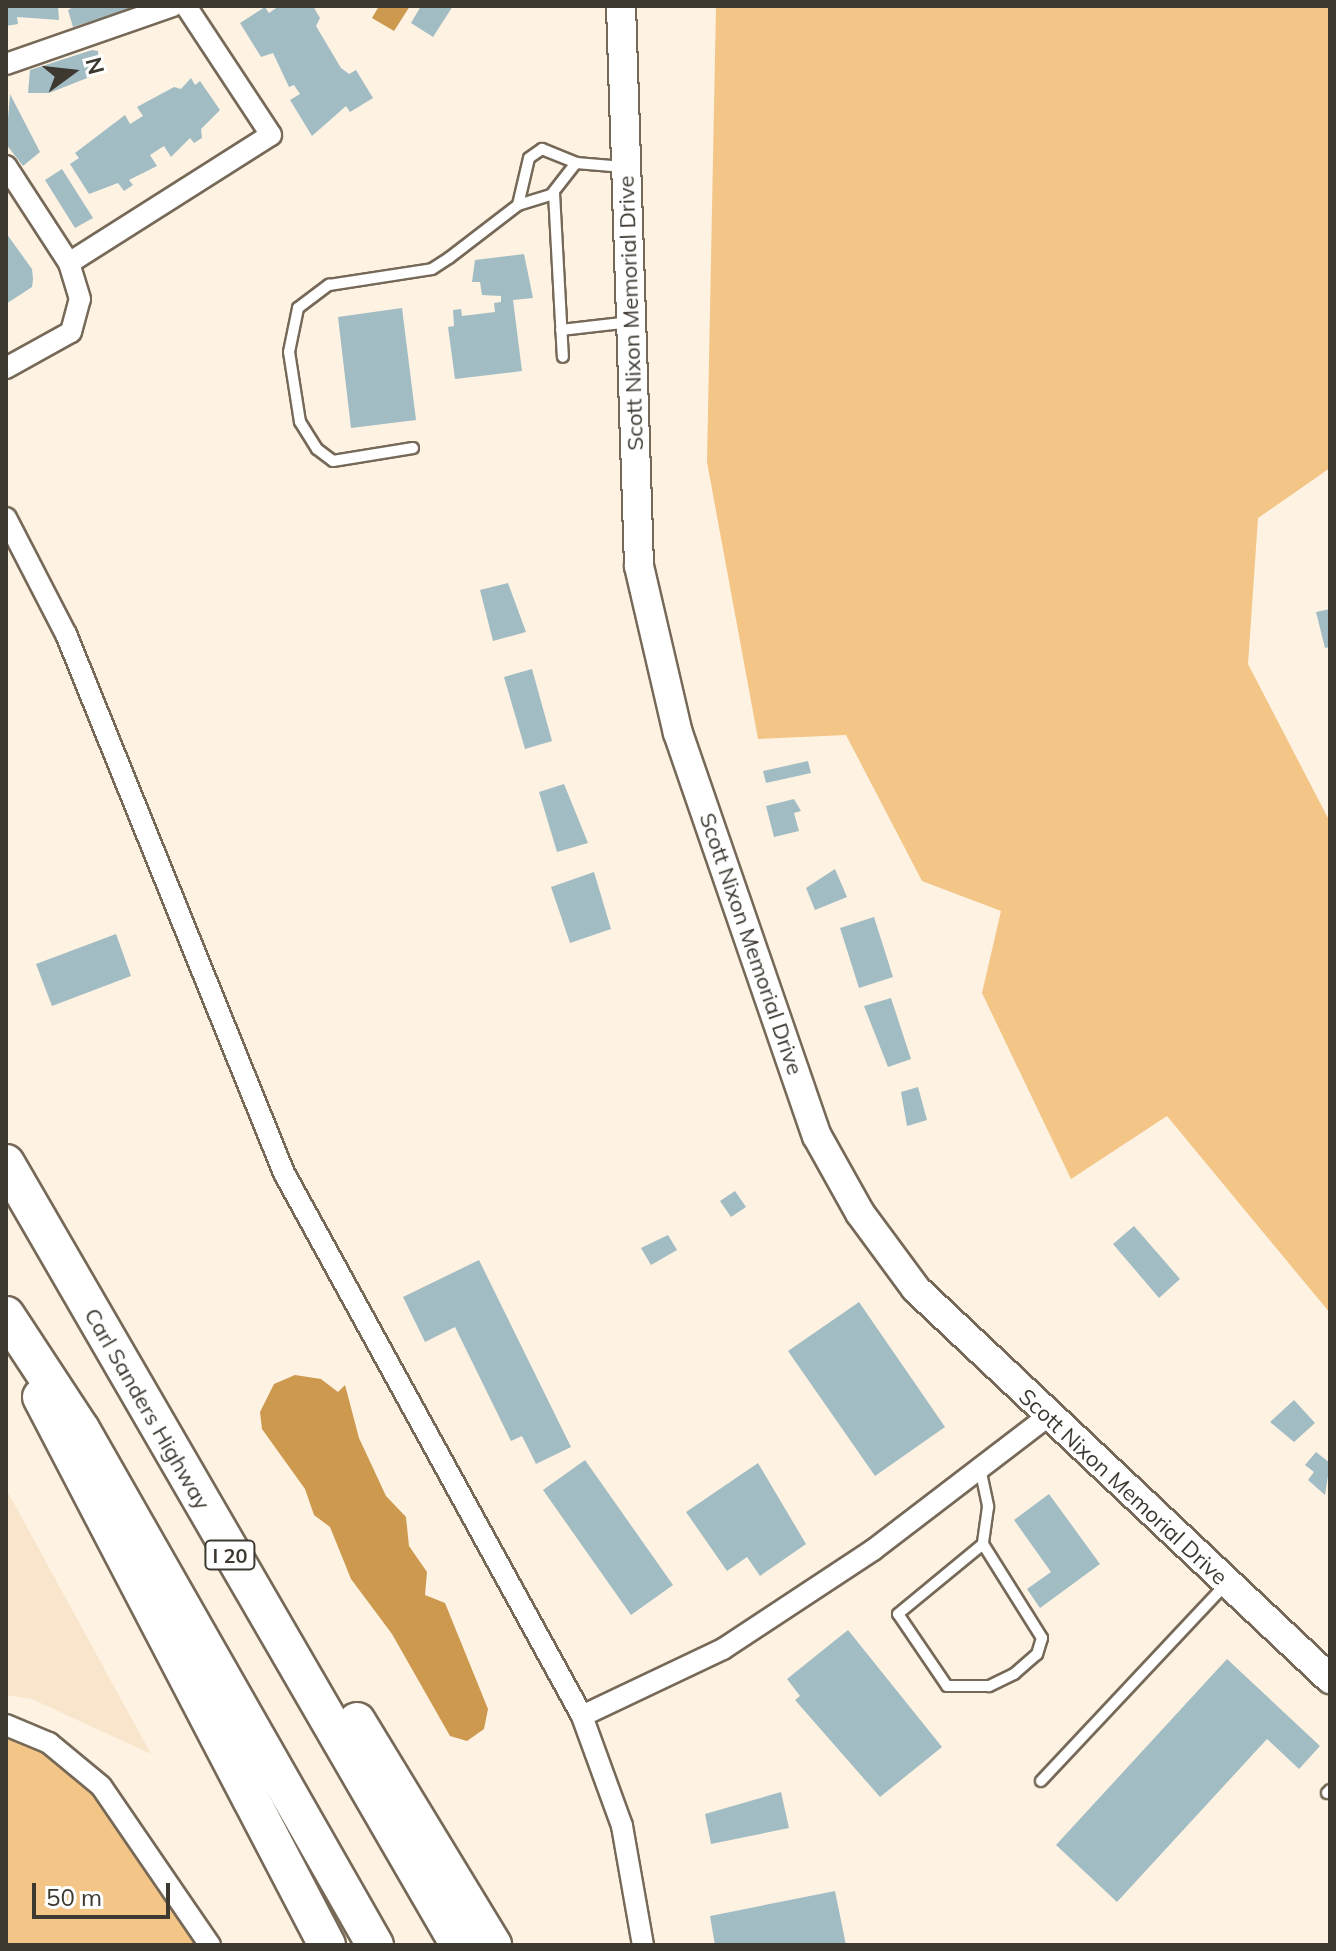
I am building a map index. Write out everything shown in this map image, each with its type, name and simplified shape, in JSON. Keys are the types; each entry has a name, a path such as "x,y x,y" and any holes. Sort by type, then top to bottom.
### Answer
{"highway":[{"name":"Carl Sanders Highway","path":"6,1163 217,1534 459,1945"},
{"path":"7,1317 59,1442 327,1945"},
{"path":"7,1317 81,1429 375,1945"},
{"path":"217,1534 266,1569 493,1945"}],"main road":[{"name":"Scott Nixon Memorial Drive","path":"621,6 639,566 678,733 817,1136 860,1213 916,1289 1047,1417 1330,1679"}],"street":[{"path":"6,64 173,6"},
{"path":"69,263 271,135 186,6"},
{"path":"6,166 69,263 80,299 71,332 6,368"},
{"path":"6,518 66,634 284,1173 582,1716 622,1826 643,1945"},
{"path":"582,1716 723,1649 873,1550 1047,1417"},
{"path":"6,1725 49,1743 101,1786 210,1945"}],"lane":[{"path":"518,205 529,158 542,149 576,163 626,167"},
{"path":"413,448 333,461 317,449 300,422 289,352 298,308 329,285 432,269 518,205 554,193 576,163"},
{"path":"554,193 563,357"},
{"path":"561,330 631,322"},
{"path":"980,1468 988,1507 983,1544 1042,1638 1037,1654 1014,1674 989,1686 947,1686 898,1614 983,1544"},
{"path":"1041,1781 1227,1584"}],"shaded area":[{"path":"379,6 410,6 394,31 372,18"},
{"path":"716,6 1330,6 1330,468 1258,518 1248,664 1330,822 1330,1313 1167,1116 1071,1179 982,993 1001,911 922,881 846,735 758,739 707,462"},
{"path":"295,1375 321,1379 338,1392 345,1385 359,1438 386,1496 406,1517 409,1546 427,1572 425,1595 445,1603 488,1709 484,1729 467,1741 450,1736 392,1634 351,1579 330,1527 314,1515 305,1489 262,1429 260,1412 274,1384"},
{"path":"6,1489 151,1754 32,1699 6,1695"},
{"path":"6,1725 115,1803 197,1945 6,1945"}],"building":[{"path":"6,6 58,6 59,20 17,17 18,24 6,26"},
{"path":"75,6 136,7 73,27 68,10"},
{"path":"279,6 313,6 320,18 316,26 341,68 349,74 356,70 373,98 350,112 346,106 312,136 290,100 300,94 294,85 289,87 273,53 261,57 240,23 265,7 269,13"},
{"path":"421,6 453,6 433,37 411,23"},
{"path":"92,50 98,51 100,73 49,93 28,93 30,70"},
{"path":"191,78 195,85 200,81 220,110 201,129 202,138 194,143 190,138 171,157 164,146 150,155 157,166 129,180 133,185 124,191 118,183 89,194 70,164 79,158 75,153 125,115 130,124 143,116 137,107 174,87 181,89"},
{"path":"10,94 40,152 23,166 6,144"},
{"path":"62,169 93,218 75,228 45,180"},
{"path":"6,233 32,269 33,279 32,287 6,304"},
{"path":"524,254 533,298 513,300 522,371 455,379 448,327 454,326 453,310 461,309 462,316 495,312 494,303 501,302 501,296 482,295 480,282 472,282 475,260"},
{"path":"402,308 416,420 351,428 338,317"},
{"path":"508,583 526,632 493,641 480,590"},
{"path":"1330,609 1330,647 1325,648 1316,612"},
{"path":"532,669 552,741 525,749 504,677"},
{"path":"808,761 811,773 766,783 763,771"},
{"path":"564,784 588,843 557,852 539,792"},
{"path":"794,799 801,811 794,813 799,831 774,837 766,806"},
{"path":"835,869 847,897 815,910 806,888"},
{"path":"594,872 611,929 570,943 551,887"},
{"path":"874,917 893,977 859,988 840,928"},
{"path":"116,934 131,976 52,1006 36,964"},
{"path":"891,998 911,1059 888,1067 864,1006"},
{"path":"918,1087 927,1120 907,1126 901,1092"},
{"path":"735,1191 746,1207 731,1217 720,1201"},
{"path":"1134,1226 1180,1279 1159,1298 1113,1244"},
{"path":"668,1235 677,1250 651,1265 641,1248"},
{"path":"479,1260 571,1447 536,1464 522,1436 511,1441 455,1327 425,1342 403,1297"},
{"path":"859,1302 945,1427 875,1476 788,1351"},
{"path":"1294,1400 1315,1423 1294,1442 1270,1422"},
{"path":"1316,1452 1330,1463 1325,1495 1308,1480 1314,1472 1305,1465"},
{"path":"585,1460 673,1585 631,1615 543,1490"},
{"path":"758,1463 806,1544 760,1576 747,1557 727,1571 686,1512"},
{"path":"1049,1494 1100,1564 1040,1608 1027,1589 1051,1572 1014,1520"},
{"path":"848,1630 942,1747 880,1797 795,1700 800,1696 787,1679"},
{"path":"1227,1659 1320,1746 1299,1769 1267,1739 1117,1902 1056,1845"},
{"path":"781,1792 789,1828 711,1844 705,1814"},
{"path":"835,1891 846,1945 715,1945 710,1916"}]}
